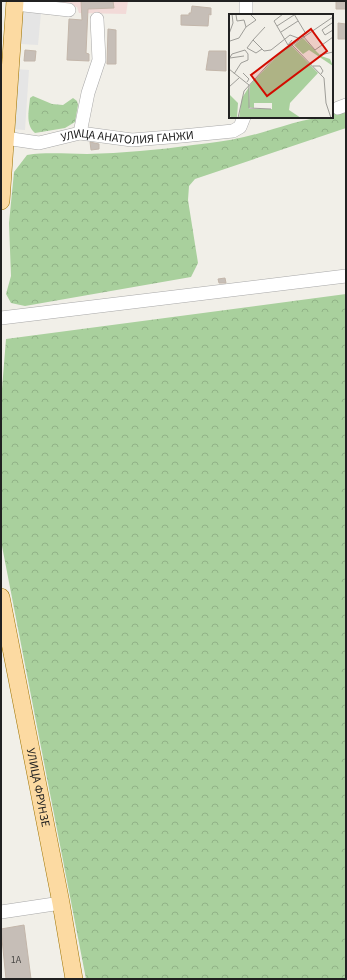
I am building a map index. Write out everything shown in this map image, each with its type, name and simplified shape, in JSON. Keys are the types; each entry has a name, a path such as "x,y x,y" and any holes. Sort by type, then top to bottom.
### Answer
{"main road":[{"path":"1,201 5,138 5,93 22,3"},
{"name":"УЛИЦА ФРУНЗЕ","path":"1,597 61,903 74,979"}],"lane":[{"path":"246,1 246,14"},
{"path":"22,3 69,10"},
{"path":"80,133 88,93 99,60 97,19"},
{"name":"УЛИЦА АНАТОЛИЯ ГАНЖИ","path":"5,138 39,143 80,133 132,140 182,136 233,131 240,127 244,118"},
{"path":"1,318 346,276"},
{"path":"1,912 61,903"}],"shaded area":[{"path":"25,1 128,1 126,14 79,13 77,7"},
{"path":"23,12 41,13 38,45 20,44"},
{"path":"16,69 29,70 25,130 11,129"}],"green space":[{"path":"33,96 52,104 63,105 73,98 77,101 78,105 75,122 65,128 35,133 30,126 28,117 30,98"},
{"path":"346,111 346,128 195,179 189,186 188,200 198,263 191,277 25,306 11,303 6,294 11,276 9,223 14,172 27,155 127,152 212,143 231,140 310,119 333,118 333,114"},
{"path":"346,294 346,979 86,979 1,541 1,401 6,339"}],"building":[{"path":"81,1 113,1 114,8 88,9 86,53 89,54 89,61 67,60 69,19 82,20"},
{"path":"336,1 346,1 346,9 336,9"},
{"path":"192,6 211,8 208,26 181,25 181,15 189,15 189,13 191,13"},
{"path":"338,23 346,24 346,39 338,39"},
{"path":"108,29 116,30 116,64 107,64"},
{"path":"25,50 36,51 35,61 24,61"},
{"path":"209,51 226,51 226,71 206,70"},
{"path":"90,142 99,144 99,149 91,150"},
{"path":"225,278 226,283 219,283 218,279"},
{"path":"24,925 31,979 6,979 1,929"}]}
